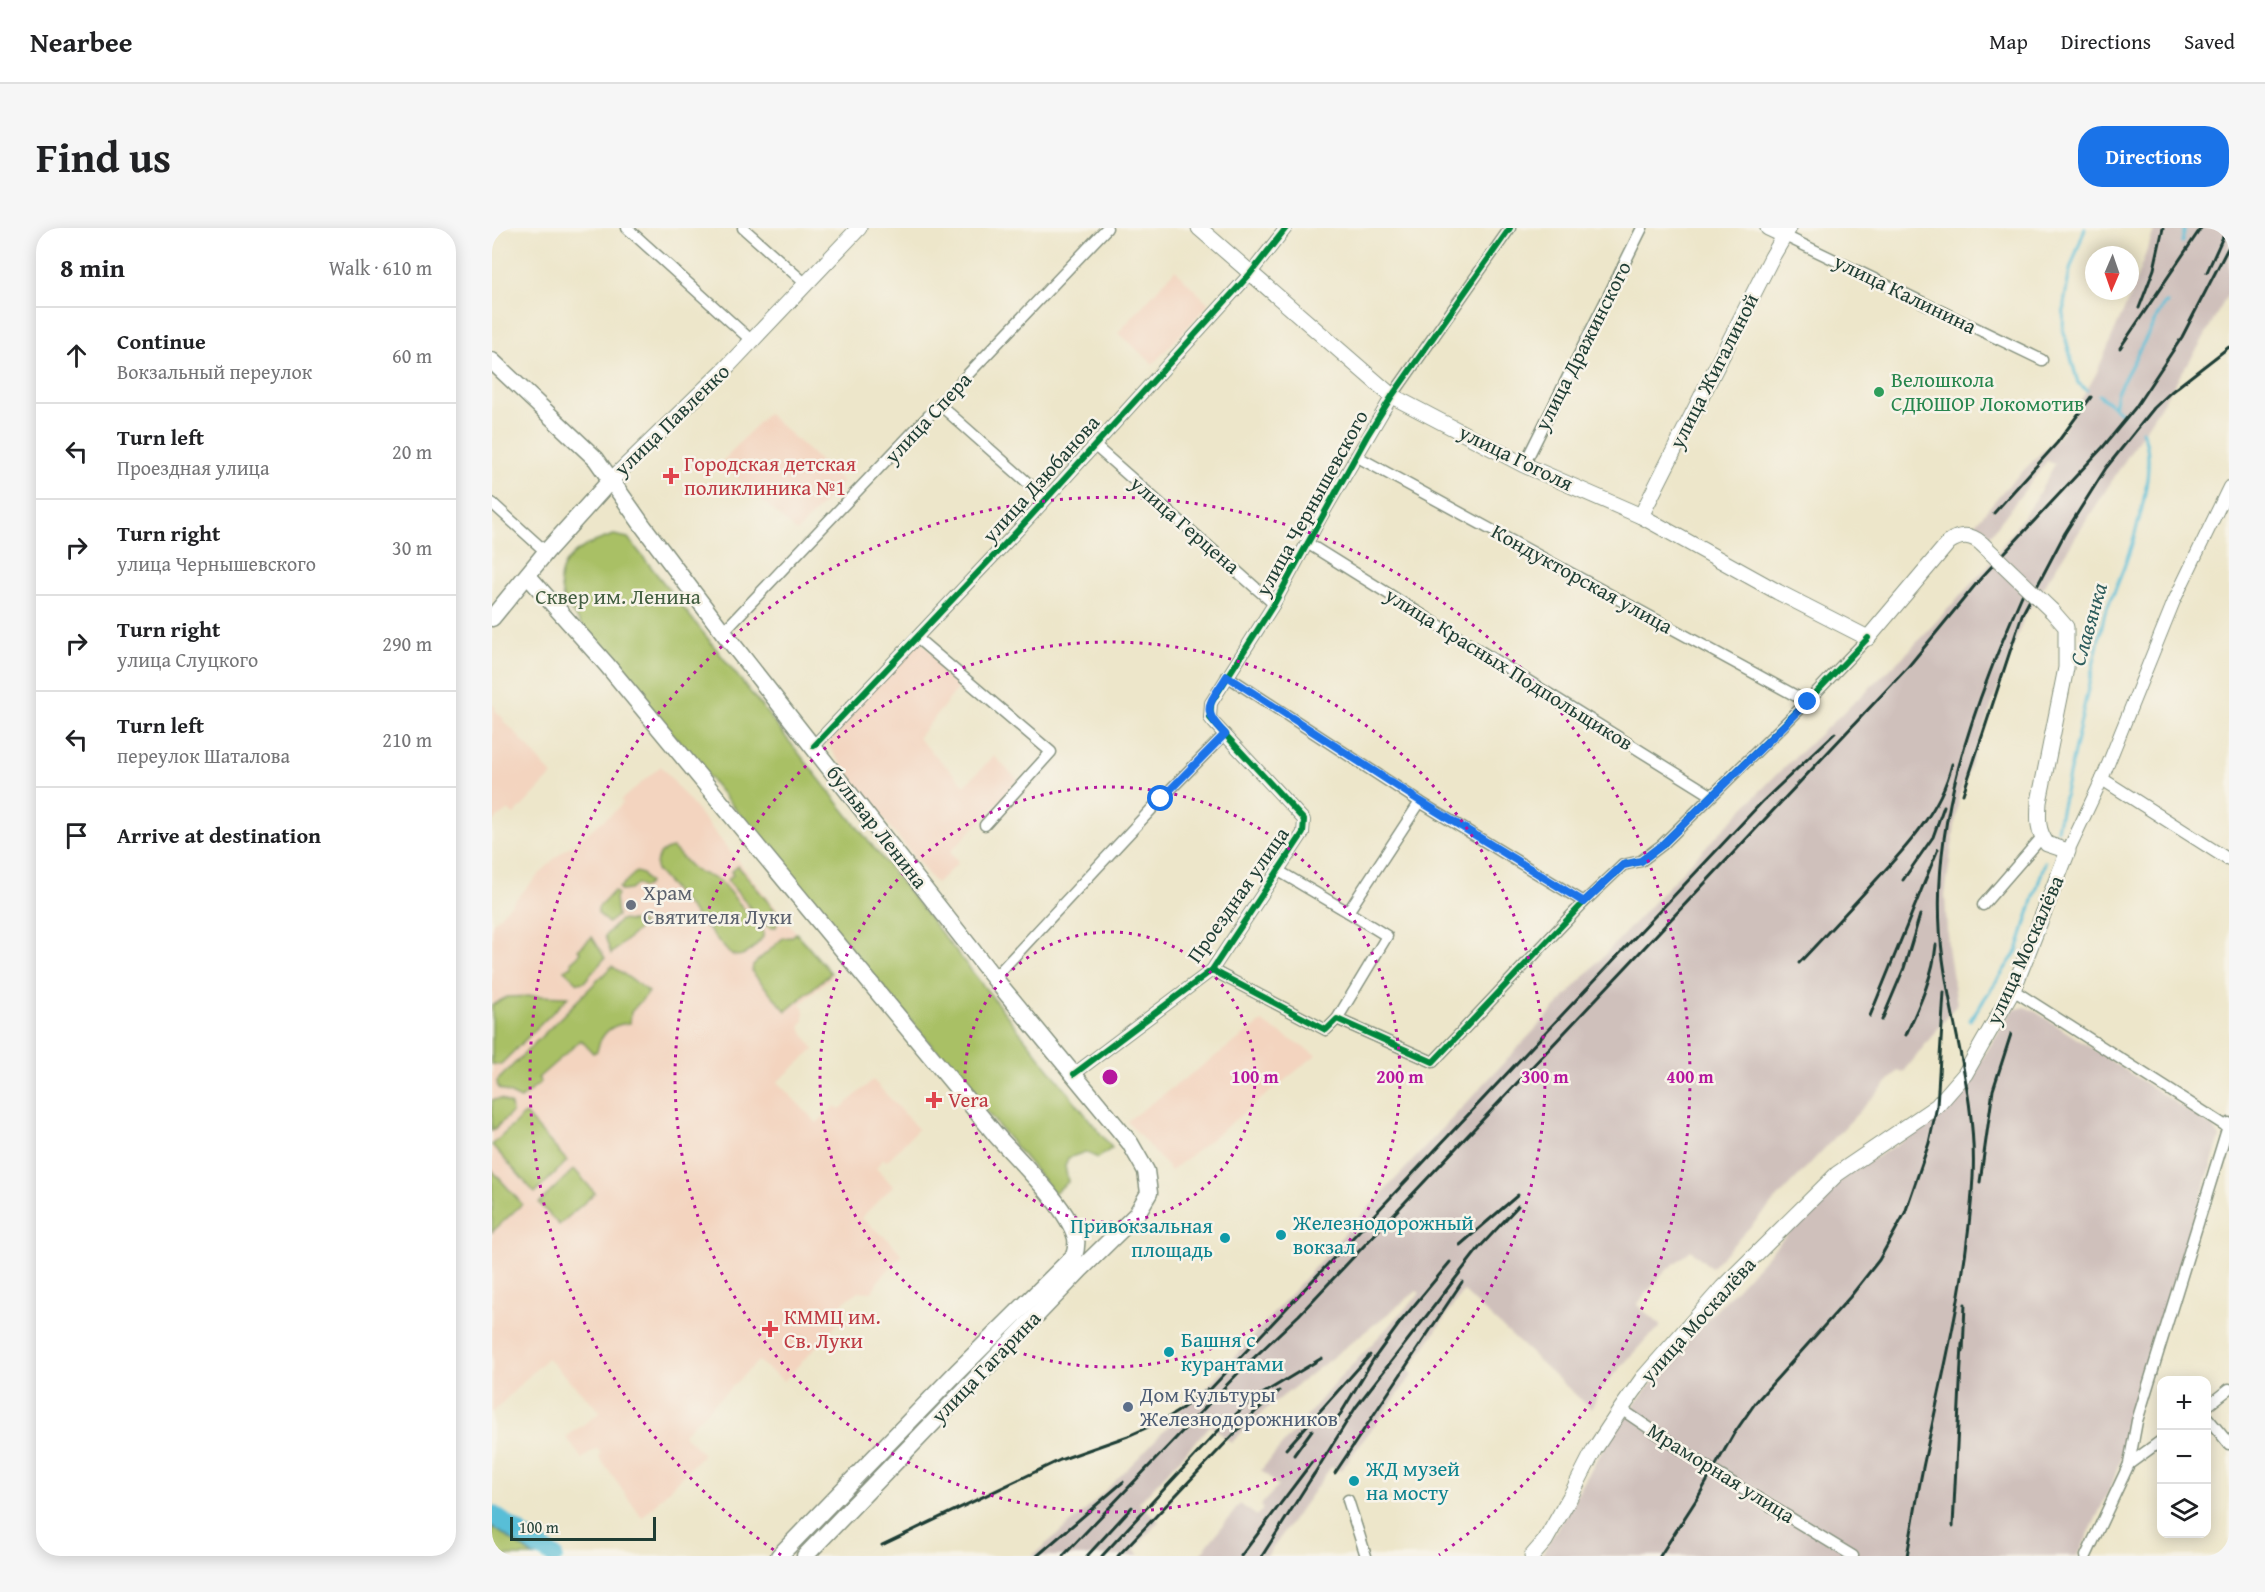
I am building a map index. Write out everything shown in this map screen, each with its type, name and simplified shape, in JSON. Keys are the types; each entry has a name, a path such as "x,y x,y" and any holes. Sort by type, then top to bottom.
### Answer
{"main road":[{"name":"улица Павленко","path":"492,618 546,552 610,481 752,341 859,228"},
{"name":"улица Гоголя","path":"1198,228 1392,396 1524,465 1641,516 1778,592 1868,638"},
{"name":"улица Калинина","path":"1768,228 1787,232"},
{"name":"улица Жигалиной","path":"1641,516 1772,257 1787,232"},
{"name":"бульвар Ленина","path":"492,361 596,459 723,632 994,978 1130,1143 1146,1171"},
{"path":"1868,638 1949,542 1964,535 1976,538 2052,611 2066,627 2068,649 2039,802 2038,822 2042,837 2047,844 2068,851"},
{"name":"улица Гагарина","path":"528,576 607,665 996,1135 1068,1218 1074,1232 1077,1245 1074,1256 957,1372 779,1556"},
{"name":"улица Москалёва","path":"1532,1556 1545,1541 1594,1450 1620,1409 1643,1378 1723,1287 1837,1174 1937,1106 1965,1074 2013,990 2068,851"},
{"name":"улица Гагарина","path":"805,1556 817,1549 1084,1266 1136,1215 1149,1193 1146,1171"},
{"path":"817,1549 823,1510"}],"street":[{"path":"627,228 752,341"},
{"path":"743,228 806,284"},
{"name":"улица Спера","path":"723,632 1107,228"},
{"name":"улица Дзюбанова","path":"814,747 1095,446 1250,274 1286,228"},
{"name":"улица Чернышевского","path":"1209,710 1227,676 1274,604 1392,396 1510,228"},
{"name":"улица Дражинского","path":"1524,465 1642,228"},
{"name":"улица Калинина","path":"1787,232 2042,360"},
{"path":"940,405 1046,498"},
{"name":"улица Герцена","path":"1095,446 1274,604"},
{"name":"Кондукторская улица","path":"1356,456 1808,702"},
{"name":"улица Москалёва","path":"2068,851 2102,779 2174,601 2229,486"},
{"path":"492,503 546,552"},
{"name":"улица Красных Подпольщиков","path":"1307,543 1712,795"},
{"path":"917,638 1051,752 985,825"},
{"path":"1337,1019 1433,1062 1584,902 1623,865 1641,861 1662,845 1808,702 1868,638"},
{"path":"1227,676 1420,801 1584,902"},
{"name":"Проездная улица","path":"1074,1074 1212,969 1302,833 1304,820 1210,718 1209,710"},
{"path":"994,978 1225,734"},
{"path":"2102,779 2229,860"},
{"path":"1348,912 1420,801"},
{"path":"1983,905 2042,837"},
{"path":"1212,969 1326,1029 1337,1019 1387,936 1277,870"},
{"path":"2013,990 2228,1126 2137,1421 2129,1464 2086,1556"},
{"path":"2211,1403 2229,1389"},
{"name":"Мраморная улица","path":"1620,1409 1713,1471 1853,1556"},
{"path":"2211,1422 2229,1444"},
{"path":"2129,1464 2157,1444"},
{"path":"1348,1500 1366,1556"}],"shaded area":[{"path":"2155,228 2229,228 2229,292 2199,346 2024,617 1959,796 1945,895 1948,946 1957,1004 1903,1073 1898,1071 1711,1268 1691,1250 1663,1273 1637,1305 1660,1325 1660,1328 1648,1337 1601,1389 1591,1409 1463,1291 1409,1370 1413,1374 1340,1471 1331,1467 1267,1556 1199,1556 1240,1504 1257,1516 1263,1509 1260,1506 1278,1486 1261,1470 1336,1382 1420,1293 1417,1291 1264,1411 1231,1443 1211,1425 1139,1503 1159,1521 1134,1550 1140,1556 1032,1556 1086,1510 1139,1457 1178,1416 1176,1410 1202,1393 1348,1230 1692,861 1776,775 1906,654 1988,566 2035,500 2055,464 2047,461 1989,537 1975,524 2003,491 2063,431 2096,374 2128,300 2139,300 2139,272"},
{"path":"1175,270 1209,304 1153,364 1118,333"},
{"path":"767,413 843,482 797,532 721,463"},
{"path":"914,636 964,681 918,738 965,785 994,756 1019,781 950,852 958,863 936,884 865,796 822,737"},
{"path":"492,704 496,708 494,710 504,719 503,721 552,775 514,815 508,810 492,822"},
{"path":"661,766 833,975 801,1004 804,1008 804,1020 800,1028 814,1050 777,1082 817,1123 835,1106 840,1109 873,1080 918,1129 887,1161 883,1159 876,1168 893,1186 861,1218 890,1241 902,1255 878,1281 872,1292 858,1291 836,1308 837,1324 784,1381 758,1361 683,1434 703,1454 642,1518 599,1457 601,1454 597,1448 582,1459 566,1437 601,1412 547,1358 492,1413 492,924 555,858 613,813 623,803 621,800"},
{"path":"2025,1007 2213,1127 2220,1137 2113,1482 2078,1556 1541,1556 1616,1427 1676,1353 1845,1176 1924,1128 1958,1098 2012,1010"},
{"path":"1262,1022 1316,1055 1171,1171 1127,1121"}],"green space":[{"name":"Сквер им. Ленина","path":"614,535 628,538 1112,1148 1098,1158 1085,1152 1068,1158 1065,1166 1068,1182 1054,1193 564,603 560,579 567,562 588,545"},
{"path":"673,848 694,870 720,881 763,931 763,937 748,952 739,956 729,953 656,870 660,855 665,850"},
{"path":"738,866 779,915 776,927 770,928 763,923 727,880"},
{"path":"636,872 642,874 649,883 643,888 637,884 630,890 621,891 619,888"},
{"path":"614,891 617,894 615,898 617,916 608,923 598,913 598,908"},
{"path":"620,920 640,922 643,925 611,954 605,936"},
{"path":"796,933 831,973 786,1011 752,972 753,965 783,938 791,937"},
{"path":"592,937 605,958 584,982 578,983 564,970 572,966 571,962 581,953 578,950"},
{"path":"612,966 649,992 631,1012 630,1023 617,1025 604,1034 597,1051 593,1053 581,1040 538,1078 541,1082 521,1099 498,1088 497,1081"},
{"path":"507,997 568,997 500,1065 492,1064 492,1005"},
{"path":"501,1099 511,1105 512,1113 492,1131 492,1100"},
{"path":"525,1114 567,1161 535,1193 492,1145"},
{"path":"574,1169 595,1193 559,1225 539,1203"},
{"path":"492,1170 522,1204 492,1232"},
{"path":"492,1527 497,1530 533,1556 492,1556"}],"water":[{"path":"492,1505 554,1548 549,1556 534,1556 492,1526"}],"waterway":[{"name":"Славянка","path":"2085,228 2070,270 2064,304 2063,329 2078,383 2087,390"},
{"path":"2182,242 2185,228"},
{"path":"2114,407 2117,392 2164,304 2167,303"},
{"name":"Славянка","path":"2099,395 2123,414"},
{"name":"Славянка","path":"2057,829 2105,612 2131,548 2145,495 2148,470 2147,448 2142,431"},
{"name":"Славянка","path":"1970,1020 2017,951 2045,862"},
{"path":"492,1514 554,1556"}],"railway":[{"path":"2139,308 2154,269 2163,228"},
{"path":"2120,348 2201,228"},
{"path":"2207,272 2227,228"},
{"path":"1063,1556 1242,1369 1299,1315 1908,667 1981,578 2103,447 2135,408 2182,337 2229,246"},
{"path":"1963,794 2022,615 2065,533 2106,468 2154,408 2229,347"},
{"path":"1994,513 2057,443 2091,397"},
{"path":"1907,1556 1922,1470 1961,1283 1973,1177 1968,1095 1943,959 1939,910 1941,862 1948,814 1973,720 1989,674 2027,584"},
{"path":"1204,1396 1762,802 1835,733"},
{"path":"1799,963 1916,834 1938,800 1952,764"},
{"path":"1903,880 1933,837 1944,806"},
{"path":"1870,1016 1938,849"},
{"path":"1882,1020 1904,968 1920,915"},
{"path":"1906,1035 1929,980 1936,945"},
{"path":"1660,1556 1698,1497 1733,1435 1756,1402 1850,1297 1879,1260 1905,1213 1929,1143 1937,1106 1944,992"},
{"path":"1980,1182 1993,1090 2011,1034"},
{"path":"1460,1245 1518,1195"},
{"path":"1311,1479 1356,1407 1479,1248 1518,1206"},
{"path":"1397,1326 1450,1262"},
{"path":"1335,1473 1462,1282"},
{"path":"1963,1352 1965,1304"},
{"path":"1335,1423 1373,1360 1402,1320"},
{"path":"1953,1526 1962,1344"},
{"path":"1286,1449 1370,1355"},
{"path":"1102,1556 1218,1431 1249,1402 1322,1358"},
{"path":"882,1545 1060,1460 1128,1436 1162,1421 1208,1389"},
{"path":"1118,1556 1256,1411 1279,1391"},
{"path":"1294,1455 1312,1430"},
{"path":"1241,1556 1312,1462"},
{"path":"1262,1556 1314,1474"},
{"path":"1037,1556 1123,1482"},
{"path":"1087,1556 1132,1507"}],"cycle path":[{"path":"814,746 1020,528 1250,274 1286,228"},
{"path":"1074,1074 1212,970 1303,833 1304,820 1210,718 1211,703 1274,604 1367,436 1392,396 1510,228"},
{"path":"1212,970 1326,1030 1337,1019 1433,1062 1584,902 1623,865 1641,861 1662,845 1807,702 1868,638"}],"place":[{"name":"Велошкола СДЮШОР Локомотив","path":"1879,392"},
{"name":"Городская детская поликлиника №1","path":"671,476"},
{"name":"Храм Святителя Луки","path":"631,905"},
{"name":"Vera","path":"934,1100"},
{"name":"Железнодорожный вокзал","path":"1281,1235"},
{"name":"Привокзальная площадь","path":"1225,1238"},
{"name":"КММЦ им. Св. Луки","path":"770,1329"},
{"name":"Башня с курантами","path":"1169,1352"},
{"name":"Дом Культуры Железнодорожников","path":"1128,1407"},
{"name":"ЖД музей на мосту","path":"1354,1481"}],"route":[{"path":"1161,799 1225,734 1210,718 1209,710 1227,676 1420,801 1584,902 1623,865 1641,861 1662,845 1808,702"}]}
